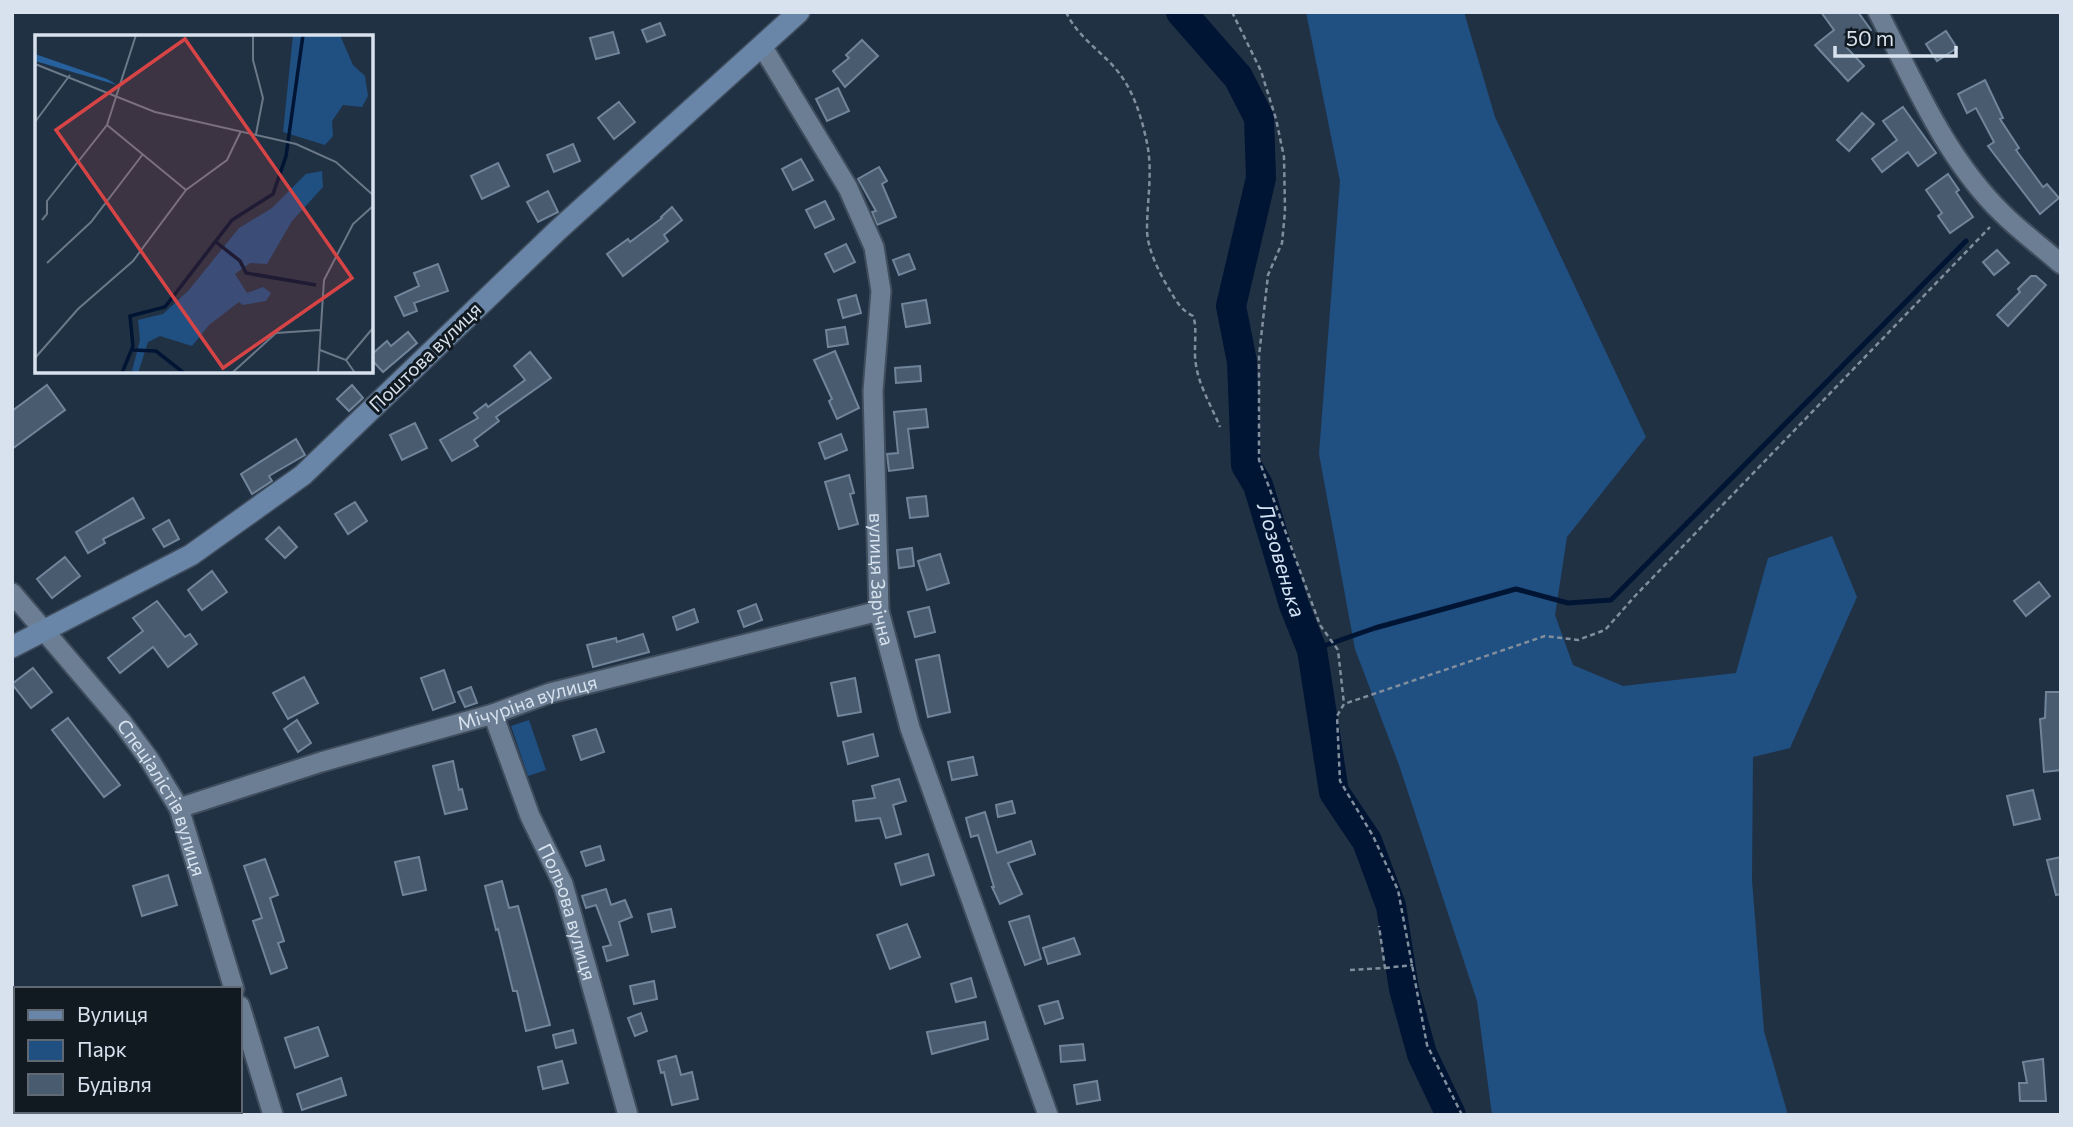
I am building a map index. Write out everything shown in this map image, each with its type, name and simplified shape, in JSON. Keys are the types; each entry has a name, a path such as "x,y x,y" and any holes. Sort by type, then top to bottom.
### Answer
{"street":[{"name":"Поштова вулиця","path":"12,647 191,555 303,475 558,230 799,12"},
{"path":"1878,12 1931,117 1970,176 2003,214 2061,264"},
{"name":"вулиця Зарічна","path":"762,46 848,188 874,247 881,291 873,391 878,611 910,728 1048,1115"},
{"name":"Спеціалістів вулиця","path":"12,593 45,629 142,749 179,808 233,987"},
{"name":"Мічуріна вулиця","path":"179,808 321,762 493,714 550,693 878,611"},
{"name":"Польова вулиця","path":"493,714 530,816 563,884 628,1115"},
{"path":"242,1013 273,1115"}],"path":[{"path":"1066,12 1074,28 1119,72 1134,97 1147,143 1150,191 1148,238 1159,273 1184,312 1193,316 1196,324 1194,339 1197,373 1220,426"},
{"path":"1231,12 1261,71 1284,157 1285,211 1282,243 1268,275 1259,356 1259,460 1321,625 1338,650 1344,704 1337,716 1340,781 1373,836 1398,890 1427,1045 1462,1115"},
{"path":"1344,704 1545,636 1578,640 1605,630 1644,586 2003,214"},
{"path":"1379,926 1385,968"},
{"path":"1350,970 1413,965"}],"green space":[{"path":"1306,12 1464,12 1495,117 1646,437 1567,537 1555,615 1573,665 1623,686 1736,673 1768,558 1832,536 1857,597 1790,748 1753,757 1752,880 1764,1031 1788,1115 1492,1115 1477,1001 1399,765 1355,649 1319,454 1340,181"},
{"path":"529,720 546,770 528,776 511,726"}],"building":[{"path":"1821,12 1858,12 1871,30 1847,48 1864,66 1848,81 1815,45 1834,30"},
{"path":"660,23 665,35 647,42 642,30"},
{"path":"1946,31 1957,48 1937,61 1926,44"},
{"path":"613,32 619,53 596,59 590,38"},
{"path":"862,40 878,56 845,87 833,71 849,58 846,55"},
{"path":"1985,80 2003,118 2000,119 2019,148 2016,150 2043,187 2047,184 2059,198 2040,214 1988,146 1994,142 1976,108 1967,113 1958,94"},
{"path":"838,88 849,111 827,121 816,99"},
{"path":"619,102 635,122 614,139 598,118"},
{"path":"1903,107 1936,153 1918,166 1908,152 1882,172 1872,159 1897,140 1883,121"},
{"path":"1862,113 1874,124 1849,151 1837,140"},
{"path":"573,144 580,161 554,172 547,155"},
{"path":"801,159 813,180 793,190 782,169"},
{"path":"498,163 509,186 482,199 471,176"},
{"path":"879,167 887,181 882,184 896,217 877,225 872,212 876,211 858,179"},
{"path":"1948,174 1959,190 1956,192 1973,217 1950,233 1938,216 1942,213 1926,190"},
{"path":"548,191 558,212 538,222 527,202"},
{"path":"825,201 834,219 815,228 806,210"},
{"path":"672,207 682,220 664,235 668,241 623,276 607,254 628,239 630,242"},
{"path":"846,244 855,262 834,272 825,254"},
{"path":"1997,250 2009,263 1994,275 1983,262"},
{"path":"909,254 915,269 899,275 893,260"},
{"path":"438,264 448,291 414,303 417,311 404,316 395,297 419,286 414,273"},
{"path":"2031,276 2036,276 2046,285 2008,326 1997,315 2020,292 2018,289"},
{"path":"856,295 861,313 843,318 838,300"},
{"path":"926,300 930,323 906,327 902,304"},
{"path":"845,327 848,344 828,347 826,330"},
{"path":"408,332 417,343 383,372 373,361 373,353 387,341 391,346"},
{"path":"835,351 859,408 837,419 829,401 832,399 814,360"},
{"path":"530,352 551,378 496,417 499,421 474,440 478,446 452,461 440,440 478,418 474,413 486,404 488,407 525,380 514,366"},
{"path":"920,366 921,381 896,383 895,368"},
{"path":"47,385 65,410 12,449 12,411"},
{"path":"352,385 363,398 349,411 337,399"},
{"path":"926,409 928,427 908,429 913,468 889,471 887,454 898,453 894,412"},
{"path":"415,423 427,448 402,460 390,435"},
{"path":"841,434 847,450 825,459 819,443"},
{"path":"296,439 305,455 269,476 272,481 252,494 241,474"},
{"path":"849,475 854,493 850,494 858,524 839,529 825,482"},
{"path":"926,496 928,516 910,518 907,498"},
{"path":"133,498 144,518 103,539 105,543 88,553 76,532"},
{"path":"355,502 367,521 348,534 335,514"},
{"path":"169,520 179,539 164,547 153,529"},
{"path":"279,527 297,547 285,558 266,539"},
{"path":"912,548 914,566 899,568 897,550"},
{"path":"940,554 949,583 927,590 918,561"},
{"path":"65,557 80,576 52,598 37,579"},
{"path":"212,571 227,592 202,610 188,590"},
{"path":"2039,582 2050,596 2026,616 2014,601"},
{"path":"157,601 185,637 190,634 197,644 168,667 153,647 120,673 108,658 143,631 133,618"},
{"path":"756,604 762,620 744,627 738,611"},
{"path":"929,607 935,632 915,637 908,612"},
{"path":"694,609 698,622 677,630 673,617"},
{"path":"643,634 649,652 593,667 587,645 616,638 617,642"},
{"path":"939,655 950,712 928,717 916,660"},
{"path":"33,668 52,692 31,708 12,684"},
{"path":"444,670 455,702 433,710 421,678"},
{"path":"304,677 318,703 288,719 273,693"},
{"path":"855,678 861,712 838,716 831,683"},
{"path":"471,687 477,703 465,707 458,692"},
{"path":"2046,692 2061,692 2061,770 2044,772 2040,719 2045,718"},
{"path":"68,718 120,785 104,797 52,730"},
{"path":"297,720 311,743 298,752 284,729"},
{"path":"596,729 604,752 581,760 573,736"},
{"path":"873,734 878,756 848,764 843,742"},
{"path":"973,757 977,775 952,780 948,762"},
{"path":"453,761 459,790 462,789 467,809 445,814 433,766"},
{"path":"899,779 906,801 893,805 901,834 886,838 880,818 856,821 853,801 875,798 872,786"},
{"path":"2033,790 2040,819 2014,825 2007,796"},
{"path":"1012,801 1015,813 998,817 996,805"},
{"path":"985,812 997,853 1031,841 1035,854 1008,863 1022,894 1000,904 992,887 978,835 971,837 966,818"},
{"path":"600,846 604,860 586,866 581,852"},
{"path":"928,854 934,875 901,885 895,864"},
{"path":"419,857 426,890 403,895 395,862"},
{"path":"2061,857 2061,894 2056,895 2047,860"},
{"path":"265,859 278,895 270,898 284,941 278,943 287,968 271,974 253,921 262,918 244,866"},
{"path":"168,875 177,905 142,916 133,886"},
{"path":"502,881 509,908 518,906 550,1025 526,1031 517,991 513,991 485,886"},
{"path":"606,889 611,905 625,900 632,917 619,922 628,955 607,961 603,947 611,945 596,905 586,908 582,896"},
{"path":"671,909 675,927 652,932 648,914"},
{"path":"1029,916 1041,959 1025,965 1009,922"},
{"path":"907,924 920,957 890,969 877,935"},
{"path":"1074,938 1080,954 1048,964 1043,948"},
{"path":"971,978 976,997 956,1002 951,984"},
{"path":"654,981 657,999 634,1004 630,986"},
{"path":"1058,1001 1063,1018 1045,1024 1039,1006"},
{"path":"641,1013 647,1031 635,1036 628,1018"},
{"path":"985,1022 988,1039 932,1054 927,1032"},
{"path":"318,1027 328,1056 295,1068 285,1038"},
{"path":"573,1030 576,1043 556,1048 553,1035"},
{"path":"1083,1044 1085,1060 1061,1062 1060,1046"},
{"path":"676,1056 681,1075 692,1072 698,1099 672,1105 664,1072 661,1073 658,1061"},
{"path":"2043,1059 2046,1101 2020,1101 2019,1083 2027,1083 2023,1062"},
{"path":"562,1061 568,1083 543,1089 538,1067"},
{"path":"341,1078 346,1095 302,1110 297,1094"},
{"path":"1097,1081 1100,1100 1077,1104 1074,1085"}],"waterway":[{"name":"Лозовенька","path":"1181,12 1238,77 1259,118 1261,178 1231,306 1242,362 1246,465 1258,485 1294,605 1312,650 1334,792 1367,841 1391,906 1404,989 1422,1054 1451,1115"},
{"path":"1312,650 1375,628 1516,589 1568,603 1611,600 1966,241"}]}
